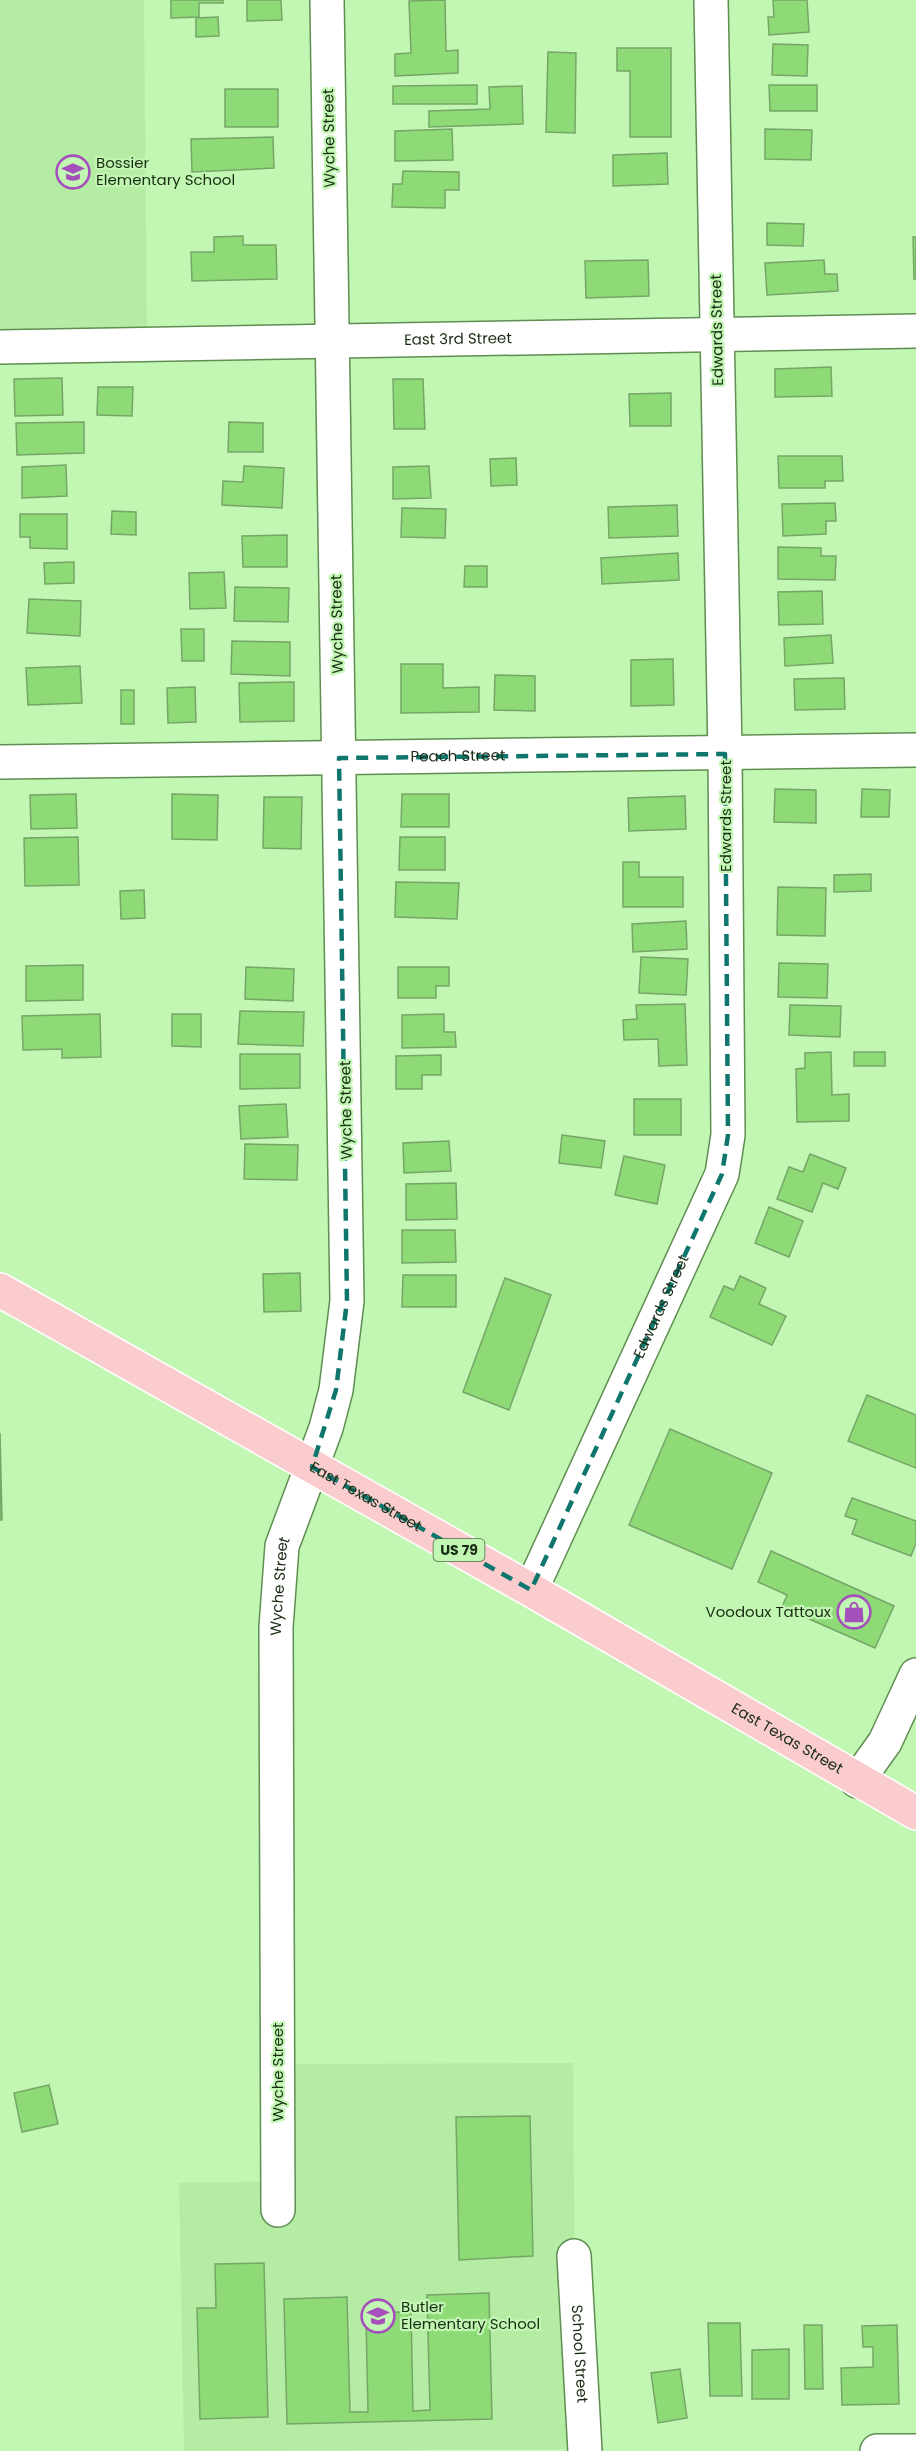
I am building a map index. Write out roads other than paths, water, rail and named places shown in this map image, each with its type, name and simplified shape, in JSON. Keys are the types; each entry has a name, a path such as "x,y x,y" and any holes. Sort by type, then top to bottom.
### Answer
{"main road":[{"name":"East Texas Street","path":"0,1290 531,1590 916,1813"}],"street":[{"name":"Wyche Street","path":"278,2210 276,1627 282,1546 312,1467 336,1390 347,1301 327,0"},
{"name":"Edwards Street","path":"531,1590 722,1174 728,1135 725,754 711,0"},
{"name":"East 3rd Street","path":"0,347 916,331"},
{"name":"Peach Street","path":"0,762 916,750"},
{"path":"857,1780 885,1742 916,1676"},
{"name":"School Street","path":"574,2256 585,2451"},
{"path":"877,2451 916,2451"}],"place":[{"name":"Bossier Elementary School","path":"73,172"},
{"name":"Voodoux Tattoux","path":"854,1612"},
{"name":"Butler Elementary School","path":"378,2316"}]}
